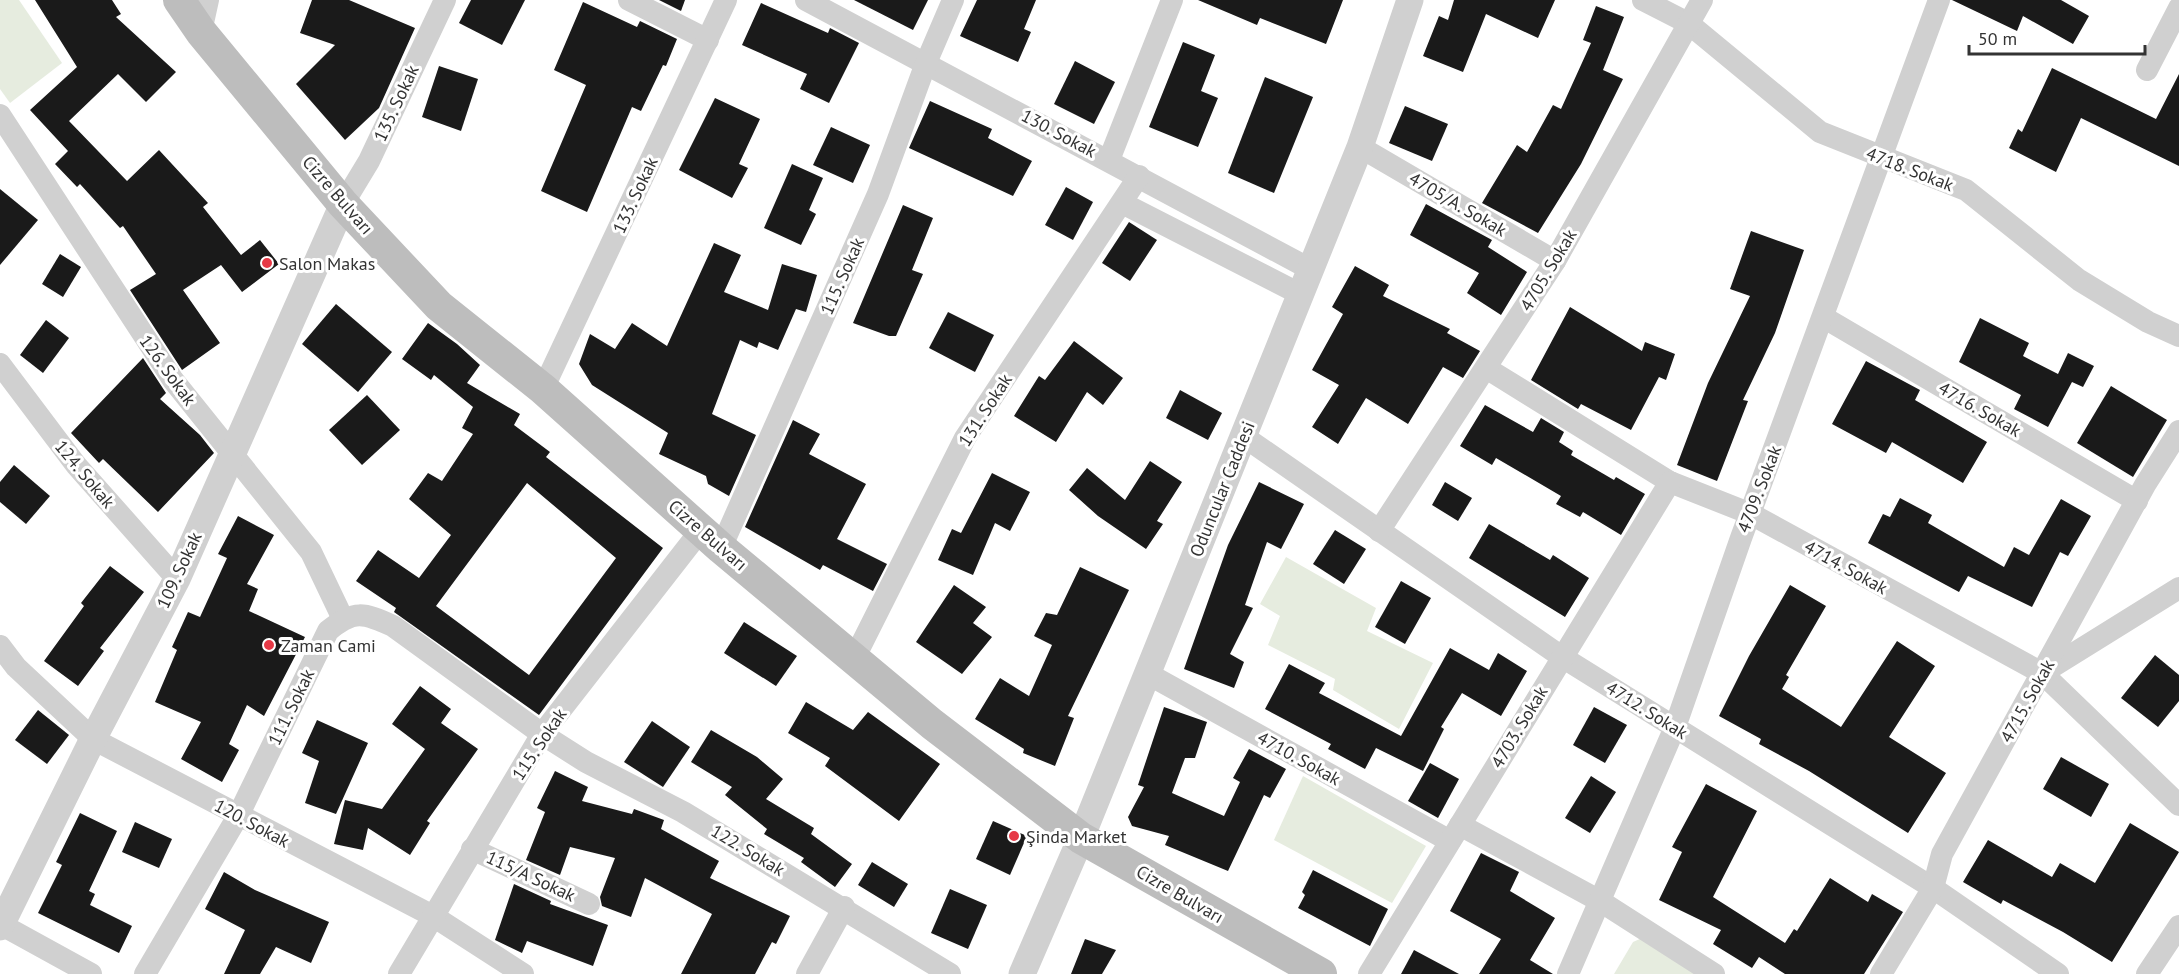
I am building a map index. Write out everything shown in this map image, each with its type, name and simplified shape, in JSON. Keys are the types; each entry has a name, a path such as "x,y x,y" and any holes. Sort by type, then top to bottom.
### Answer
{"main road":[{"name":"Cizre Bulvarı","path":"179,0 201,32 343,204 439,306 543,389 711,539 855,657 932,724 1081,838 1321,974"}],"street":[{"path":"201,32 208,0"},
{"name":"135. Sokak","path":"343,204 369,161 445,0"},
{"path":"629,0 708,40"},
{"name":"133. Sokak","path":"543,389 726,0"},
{"name":"130. Sokak","path":"806,0 1140,176 1310,269"},
{"name":"115. Sokak","path":"399,974 542,734 711,539 874,204 926,63 953,0"},
{"path":"1109,160 1172,0"},
{"name":"Oduncular Caddesi","path":"1022,974 1081,838 1360,147 1410,0"},
{"name":"4718. Sokak","path":"1643,0 1688,23 1820,132 1881,159 1966,190 2079,280 2148,322 2179,336"},
{"name":"4705. Sokak","path":"1379,531 1555,261 1702,0"},
{"name":"4709. Sokak","path":"1568,974 1675,727 1939,0"},
{"path":"2147,70 2179,8"},
{"name":"126. Sokak","path":"0,115 166,370 311,552 343,619"},
{"name":"4705/A. Sokak","path":"1360,147 1555,261"},
{"name":"131. Sokak","path":"855,657 965,438 1140,176"},
{"path":"1122,203 1300,294"},
{"name":"109. Sokak","path":"1,925 93,739 177,579 343,204"},
{"name":"4716. Sokak","path":"1823,317 2137,501"},
{"name":"124. Sokak","path":"0,364 76,465 177,579"},
{"name":"4714. Sokak","path":"1486,368 1670,482 1751,514 2043,673 2179,805"},
{"name":"4715. Sokak","path":"1881,974 1933,888 1942,854 2137,501 2179,431"},
{"name":"4712. Sokak","path":"1243,436 1562,657 1933,888 2058,974"},
{"name":"4703. Sokak","path":"1370,974 1670,482"},
{"path":"2043,673 2179,588"},
{"path":"343,619 354,614 371,616 393,626 542,734"},
{"name":"111. Sokak","path":"145,974 238,816 328,631 343,619"},
{"name":"120. Sokak","path":"0,646 16,667 93,739 432,916 493,966 523,974"},
{"name":"4710. Sokak","path":"1148,674 1455,833 1600,901 1714,974"},
{"name":"122. Sokak","path":"542,734 586,762 683,812 844,907 950,974"},
{"name":"115/A Sokak","path":"472,849 589,904"},
{"path":"807,974 844,907"},
{"path":"1,925 91,974"},
{"path":"2147,974 2179,926"}],"shaded area":[{"path":"0,0 19,0 62,63 10,103 0,89"},
{"path":"1286,557 1376,608 1367,631 1433,663 1399,729 1333,690 1335,679 1268,645 1280,616 1260,604"},
{"path":"1303,776 1426,846 1392,903 1274,840"},
{"path":"1642,938 1700,974 1614,974 1633,942"}],"building":[{"path":"35,0 112,0 121,14 116,17 176,72 146,102 118,74 69,121 127,181 159,150 208,203 203,207 241,255 260,240 279,264 242,292 221,265 183,290 220,343 182,370 130,290 156,274 123,226 120,228 80,184 77,187 55,164 68,151 30,110 77,67"},
{"path":"312,0 349,0 415,28 379,108 345,140 296,84 335,45 300,33"},
{"path":"471,0 525,0 502,45 459,23"},
{"path":"659,0 685,0 681,11"},
{"path":"854,0 928,0 913,30"},
{"path":"977,0 1036,0 1024,29 1031,32 1018,62 960,36"},
{"path":"1198,0 1343,0 1326,44 1260,18 1257,25"},
{"path":"1454,0 1555,0 1538,38 1486,14 1463,72 1423,56 1439,16 1448,20"},
{"path":"1952,0 2061,0 2089,16 2073,44 2023,16 2017,31"},
{"path":"583,2 637,27 640,21 677,39 666,66 663,65 641,111 632,107 587,212 541,191 586,85 554,70"},
{"path":"761,3 828,33 830,28 859,43 829,103 800,89 807,74 742,45"},
{"path":"1596,6 1624,17 1603,70 1623,79 1581,164 1538,233 1482,203 1517,145 1527,152 1553,105 1561,109 1591,43 1583,40"},
{"path":"1183,42 1215,55 1201,91 1218,98 1198,147 1149,127"},
{"path":"1075,61 1115,82 1094,124 1054,104"},
{"path":"439,66 478,79 461,131 422,117"},
{"path":"2052,68 2156,119 2179,74 2179,166 2081,118 2056,172 2009,148 2018,129 2022,132"},
{"path":"1265,77 1313,97 1274,193 1228,173"},
{"path":"715,98 760,119 739,164 748,168 732,198 679,170"},
{"path":"930,101 992,129 988,138 1032,161 1013,196 909,148"},
{"path":"1405,106 1448,124 1432,161 1389,143"},
{"path":"831,127 870,145 853,183 813,165"},
{"path":"792,164 823,178 809,210 816,214 801,245 764,228"},
{"path":"1066,187 1093,202 1073,240 1045,225"},
{"path":"0,189 38,220 0,265"},
{"path":"1426,204 1492,240 1488,247 1527,272 1501,315 1467,293 1479,273 1410,235"},
{"path":"903,205 933,218 912,270 923,274 896,336 889,336 853,323"},
{"path":"1129,222 1157,240 1130,281 1102,263"},
{"path":"1751,231 1804,250 1775,333 1743,400 1748,401 1717,481 1677,465 1708,383 1750,296 1730,289"},
{"path":"714,243 741,255 724,292 768,310 782,264 817,275 806,312 796,309 778,350 759,342 757,348 740,340 712,414 756,435 729,496 708,484 706,476 659,454 668,433 592,385 579,364 590,334 615,349 632,323 667,346"},
{"path":"60,254 81,267 63,297 42,284"},
{"path":"1355,266 1389,285 1383,296 1450,329 1447,333 1480,351 1463,378 1443,367 1408,424 1366,398 1338,444 1312,427 1339,385 1312,370 1343,314 1332,307"},
{"path":"336,304 392,352 358,392 302,344"},
{"path":"1570,307 1642,351 1645,342 1675,354 1666,380 1659,377 1631,430 1581,404 1578,409 1531,380"},
{"path":"948,312 994,335 975,372 929,348"},
{"path":"1980,318 2029,343 2023,356 2058,374 2068,353 2094,366 2083,387 2072,382 2048,427 2014,409 2021,395 1959,362"},
{"path":"46,320 69,338 43,373 20,355"},
{"path":"428,323 457,344 480,365 467,383 520,414 514,425 550,452 546,457 663,548 539,715 394,612 396,608 356,581 378,550 419,578 451,535 409,499 428,473 442,481 473,434 462,428 473,407 434,375 431,380 402,359","holes":["527,483 616,558 529,675 436,606"]},
{"path":"1074,341 1123,378 1103,405 1087,392 1056,442 1014,416 1039,376 1045,380"},
{"path":"143,358 166,393 160,399 200,435 214,453 158,512 103,459 99,463 71,433"},
{"path":"1866,361 1920,390 1915,400 1987,442 1963,483 1892,442 1886,453 1832,424"},
{"path":"2111,386 2167,420 2133,477 2077,443"},
{"path":"1180,390 1222,413 1208,440 1166,418"},
{"path":"367,395 400,430 362,465 329,430"},
{"path":"1485,405 1533,432 1541,418 1564,432 1559,442 1573,451 1571,455 1614,480 1616,477 1645,494 1621,535 1583,512 1580,517 1556,504 1561,496 1496,458 1492,465 1460,446"},
{"path":"793,420 820,434 809,454 866,484 837,539 887,564 873,591 823,565 820,570 745,527"},
{"path":"1150,461 1182,482 1157,521 1163,524 1146,549 1098,516 1069,490 1087,468 1125,500"},
{"path":"14,465 50,496 26,524 0,502 0,482"},
{"path":"992,473 1030,492 1010,531 995,523 973,575 938,560 952,529 961,533"},
{"path":"1259,482 1304,504 1281,549 1267,542 1245,605 1253,608 1230,654 1244,662 1234,688 1184,669 1228,545"},
{"path":"1445,482 1472,498 1458,521 1432,505"},
{"path":"1900,498 1932,515 1928,523 2004,567 2014,547 2029,555 2061,499 2091,516 2068,556 2060,552 2032,607 1968,576 1959,592 1868,543 1883,514 1890,517"},
{"path":"238,516 274,535 247,584 258,589 249,611 305,637 264,716 247,705 229,744 239,750 222,782 181,759 201,722 155,702 177,650 172,647 188,612 200,617 227,558 218,554"},
{"path":"1489,524 1550,560 1553,555 1589,578 1565,617 1469,558"},
{"path":"1335,530 1366,549 1344,584 1313,564"},
{"path":"110,566 144,592 100,648 104,651 78,686 44,661 84,606 81,603"},
{"path":"1080,567 1129,590 1068,716 1074,718 1055,766 1023,753 1024,749 975,719 1000,678 1029,696 1052,645 1034,636 1046,613 1057,615"},
{"path":"1401,581 1431,598 1405,644 1375,627"},
{"path":"954,585 986,607 973,623 992,637 962,674 916,642"},
{"path":"1790,585 1826,606 1786,675 1789,677 1782,689 1841,727 1897,641 1935,666 1889,737 1946,773 1908,833 1809,771 1759,744 1761,739 1719,716 1749,656"},
{"path":"744,622 797,656 776,686 724,653"},
{"path":"1450,648 1489,670 1498,653 1527,671 1501,716 1462,693 1441,727 1444,729 1423,771 1376,748 1365,769 1328,749 1331,744 1265,709 1289,664 1325,683 1319,693 1401,736"},
{"path":"2155,655 2179,675 2179,701 2158,727 2121,698"},
{"path":"420,686 451,709 441,723 478,749 427,821 430,823 410,855 368,828 363,850 334,844 345,800 382,809 425,749 392,724"},
{"path":"806,702 853,730 868,712 940,764 899,821 825,766 830,758 788,733"},
{"path":"1164,707 1207,722 1195,758 1185,758 1172,793 1224,816 1240,782 1233,778 1249,749 1286,769 1270,798 1264,795 1228,871 1165,845 1169,836 1132,826 1128,817 1144,787 1138,785"},
{"path":"1594,707 1627,725 1605,763 1573,745"},
{"path":"38,710 69,735 47,764 15,740"},
{"path":"317,720 368,743 336,814 305,803 319,761 302,753"},
{"path":"652,721 690,747 663,787 624,762"},
{"path":"711,730 757,757 783,779 766,799 814,828 811,834 852,864 835,887 801,862 804,858 764,834 767,829 725,795 732,787 691,762"},
{"path":"2061,757 2109,784 2091,817 2043,789"},
{"path":"1430,763 1459,779 1438,818 1408,801"},
{"path":"555,771 588,787 582,801 632,814 634,809 664,820 661,829 719,861 710,878 790,916 776,944 772,942 755,974 681,974 712,914 645,878 631,917 602,906 600,897 615,858 570,847 560,875 526,860 545,812 537,808"},
{"path":"1591,776 1616,792 1590,833 1565,818"},
{"path":"1706,784 1757,811 1713,897 1785,943 1794,929 1797,931 1830,878 1868,902 1872,894 1903,912 1864,974 1785,974 1759,957 1752,968 1713,944 1721,930 1659,900 1682,852 1672,847"},
{"path":"80,813 117,831 89,891 95,894 90,905 132,926 119,953 38,913 62,865 56,862"},
{"path":"993,821 1027,836 1010,875 976,859"},
{"path":"135,822 172,839 159,868 122,852"},
{"path":"2130,823 2179,852 2112,962 2063,932 2003,900 2001,904 1963,882 1988,840 2052,877 2060,863 2095,883"},
{"path":"1481,853 1519,872 1510,891 1555,918 1530,960 1553,974 1479,974 1501,939 1450,911"},
{"path":"872,862 908,884 894,907 858,885"},
{"path":"1313,870 1388,909 1370,946 1298,908 1305,895 1302,892"},
{"path":"224,872 255,890 329,922 311,963 276,947 260,974 224,974 245,930 205,909"},
{"path":"514,884 551,901 550,904 608,925 593,966 527,941 522,953 495,940"},
{"path":"950,889 987,905 968,949 931,933"},
{"path":"1085,939 1116,950 1102,974 1071,974"},
{"path":"1414,950 1459,974 1401,974"}],"place":[{"name":"Salon Makas","path":"267,263"},
{"name":"Zaman Cami","path":"269,645"},
{"name":"Şinda Market","path":"1014,836"}]}
